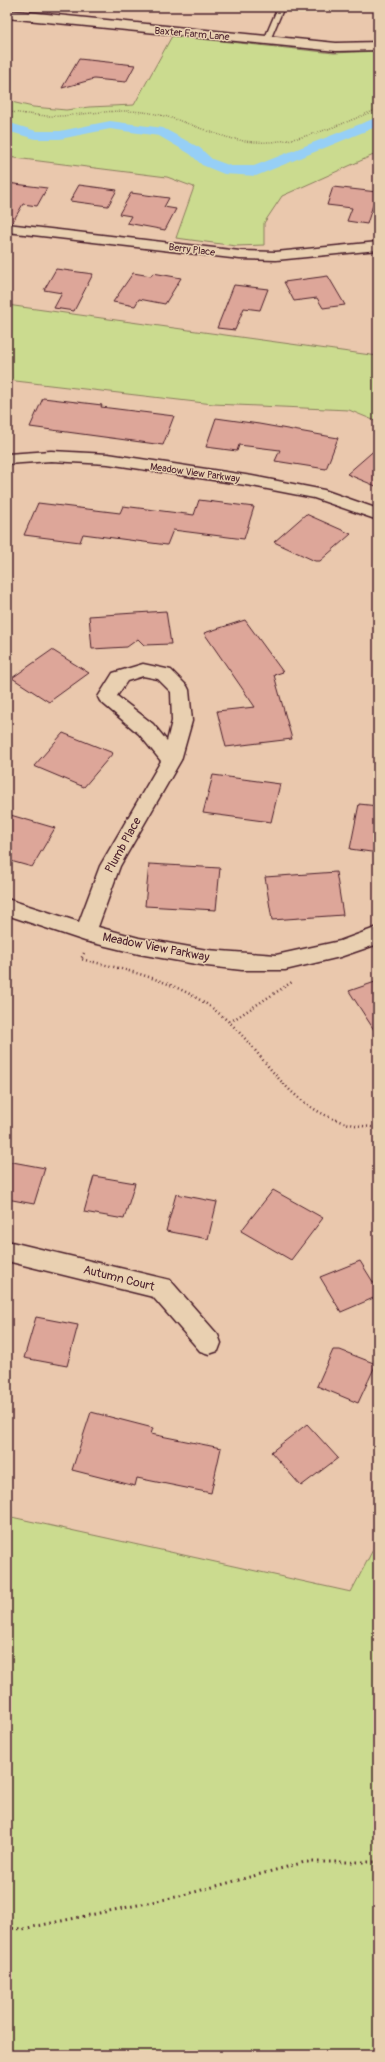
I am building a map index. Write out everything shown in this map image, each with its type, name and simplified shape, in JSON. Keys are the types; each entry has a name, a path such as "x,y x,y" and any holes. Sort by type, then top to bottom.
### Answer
{"street":[{"name":"Baxter Farm Lane","path":"7,14 336,47 378,46"},
{"name":"Berry Place","path":"7,228 240,255 276,256 378,246"},
{"name":"Meadow View Parkway","path":"7,459 51,456 108,459 252,481 318,494 378,515"},
{"name":"Plumb Place","path":"84,933 110,866 171,760 182,721 180,690 164,674 143,670 120,677 107,697 146,729 171,760"},
{"name":"Meadow View Parkway","path":"7,907 84,933 195,957 277,963 330,953 378,935"},
{"name":"Autumn Court","path":"7,1251 161,1288 209,1343"}],"lane":[{"path":"267,40 281,7"}],"path":[{"path":"7,112 49,116 141,112 164,115 232,138 269,143 298,138 338,125 378,109"},
{"path":"81,959 130,971 172,986 202,1003 230,1022 249,1042 281,1083 308,1107 343,1123 378,1128"},
{"path":"230,1022 294,981"},
{"path":"7,1928 23,1929 168,1898 305,1862 378,1862"}],"green space":[{"path":"172,36 334,53 378,51 378,153 282,196 264,223 264,245 236,246 176,238 194,187 167,177 7,157 7,101 33,107 66,110 89,107 134,105"},
{"path":"7,305 378,356 378,422 349,410 213,404 7,380"},
{"path":"7,1516 351,1592 378,1540 378,2055 7,2055"}],"building":[{"path":"79,59 135,65 126,82 94,79 62,88"},
{"path":"7,183 47,188 37,206 23,204 12,223 7,223"},
{"path":"79,185 117,190 108,206 70,201"},
{"path":"333,187 377,192 367,224 347,221 352,208 327,205"},
{"path":"131,193 169,198 164,207 176,209 165,230 127,223 131,216 119,214"},
{"path":"56,269 93,274 74,311 54,308 62,293 44,290"},
{"path":"133,273 151,276 153,273 181,278 165,304 139,299 135,306 113,302"},
{"path":"328,276 345,305 323,308 317,298 294,301 284,282"},
{"path":"234,285 268,289 260,310 244,308 235,330 217,328"},
{"path":"43,398 174,416 163,445 30,427"},
{"path":"216,418 338,438 326,469 275,461 280,450 239,445 237,451 206,447"},
{"path":"378,447 378,487 347,474"},
{"path":"199,500 254,507 244,539 173,530 167,545 83,534 80,542 24,535 38,503 120,513 123,506 194,515"},
{"path":"306,514 351,534 320,561 315,561 274,542"},
{"path":"166,611 171,644 144,645 138,639 127,647 92,649 89,616"},
{"path":"245,620 283,672 274,675 292,739 226,747 217,711 255,707 204,633"},
{"path":"52,650 89,673 49,702 12,678"},
{"path":"63,733 113,753 84,787 34,766"},
{"path":"213,775 280,784 271,822 203,813"},
{"path":"359,804 378,806 378,853 350,849"},
{"path":"7,814 55,828 32,867 7,860"},
{"path":"149,864 220,868 216,910 145,906"},
{"path":"336,872 343,915 272,920 265,877"},
{"path":"378,981 378,1036 349,991"},
{"path":"7,1161 45,1168 34,1204 7,1199"},
{"path":"94,1176 135,1183 124,1219 84,1212"},
{"path":"273,1190 323,1218 291,1260 241,1231"},
{"path":"176,1194 217,1202 208,1239 166,1231"},
{"path":"360,1261 378,1290 378,1296 341,1312 320,1277"},
{"path":"36,1317 78,1325 67,1366 24,1358"},
{"path":"333,1350 340,1350 376,1364 358,1403 317,1386"},
{"path":"91,1412 153,1428 151,1434 221,1448 211,1493 137,1478 135,1486 72,1470"},
{"path":"307,1424 338,1458 301,1486 271,1452"}],"waterway":[{"path":"7,126 35,135 60,135 110,125 163,132 195,151 207,162 229,171 256,171 378,121"}]}
